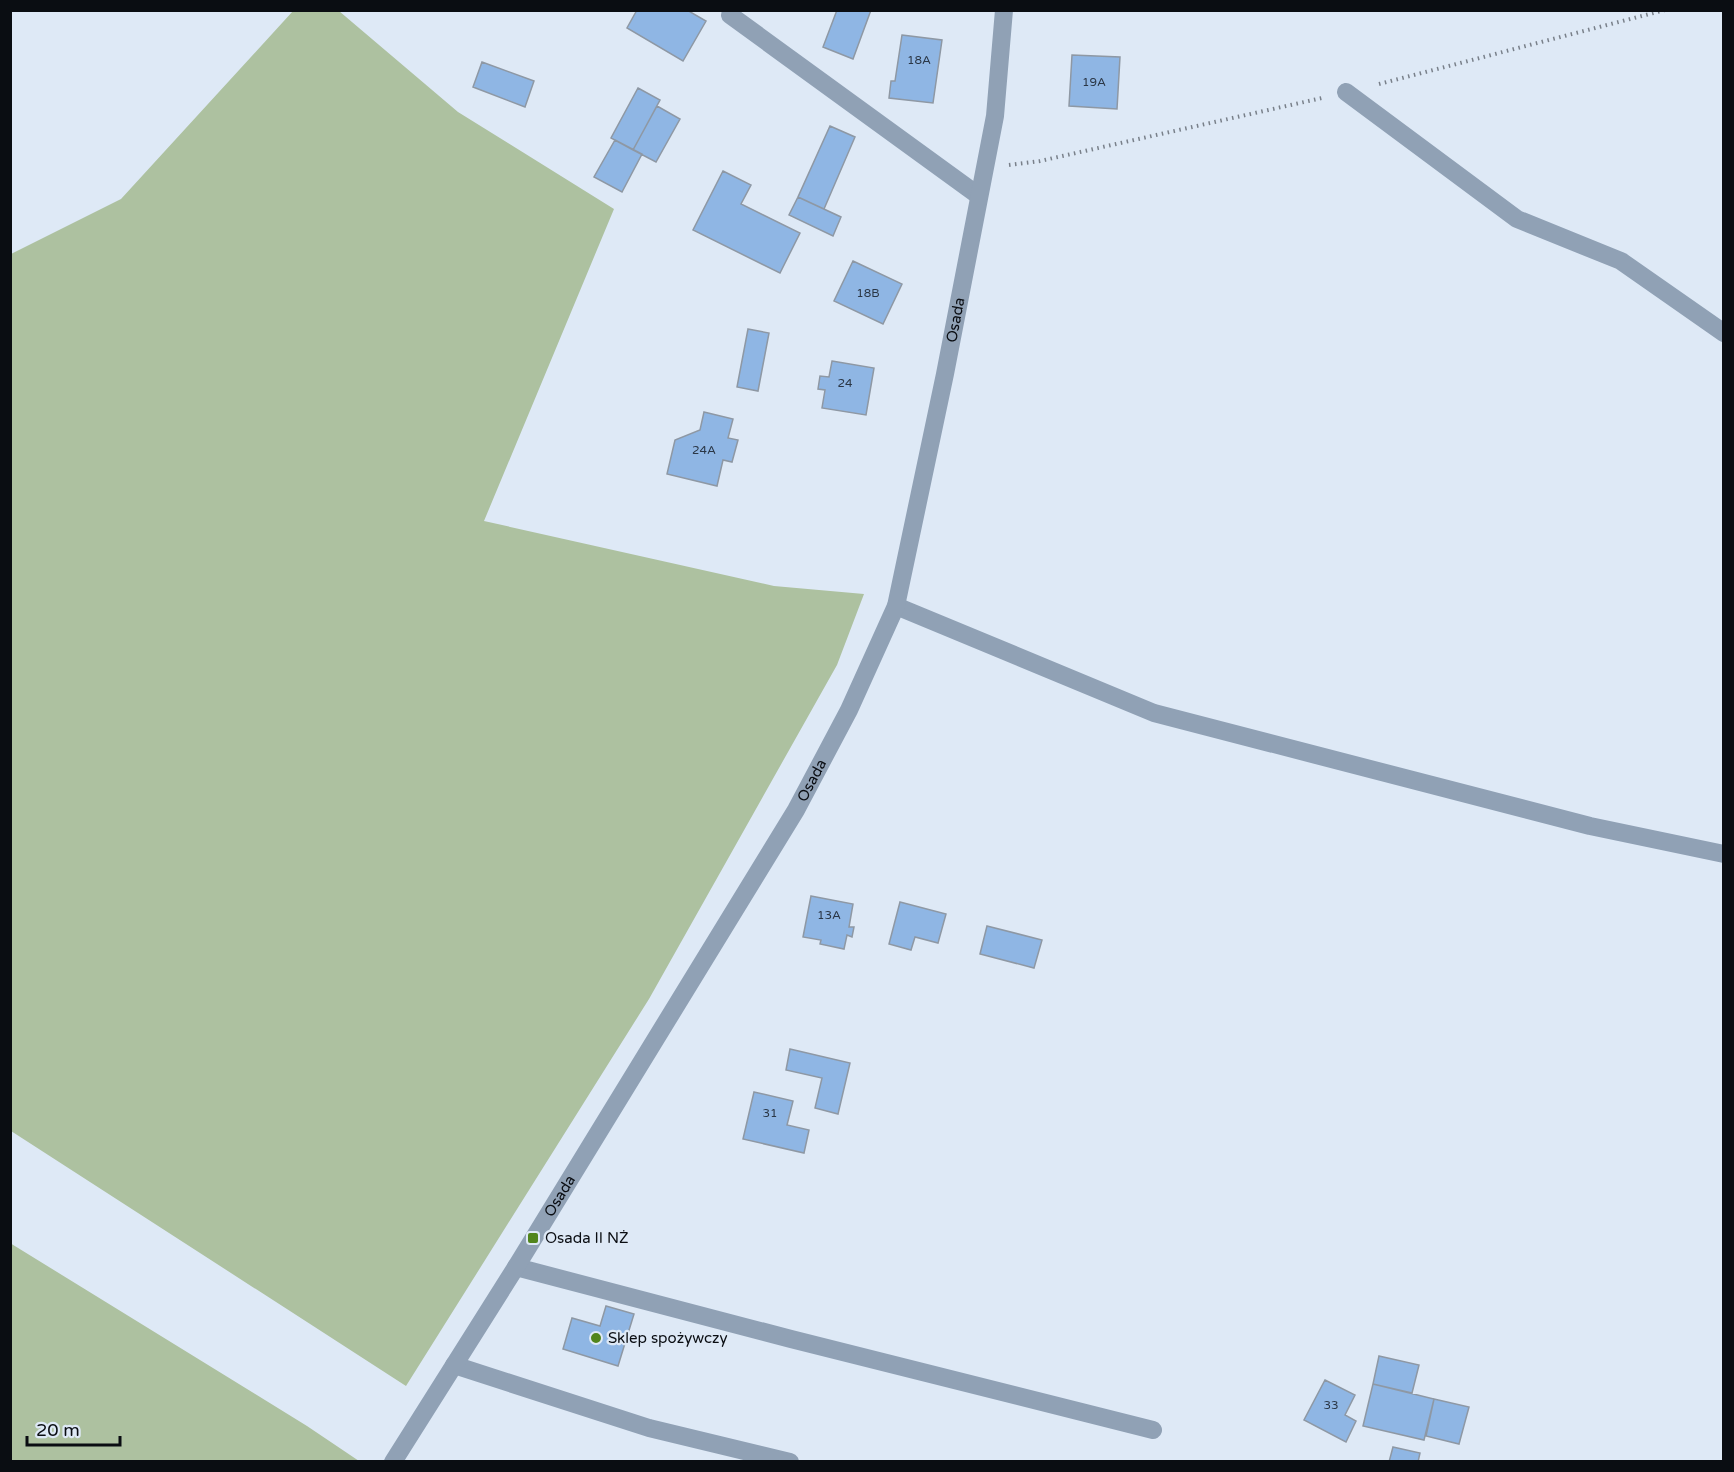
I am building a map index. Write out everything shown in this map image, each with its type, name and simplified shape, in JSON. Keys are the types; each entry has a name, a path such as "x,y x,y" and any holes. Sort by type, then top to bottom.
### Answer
{"street":[{"name":"Osada","path":"393,1461 516,1267 796,810 849,710 896,606 980,196 994,116 1004,10"},
{"path":"730,15 980,196"},
{"path":"1346,92 1517,219 1621,261 1724,333"},
{"path":"896,606 1154,713 1590,826 1724,854"},
{"path":"516,1267 1153,1430"},
{"path":"454,1365 649,1428 790,1461"}],"green space":[{"path":"293,11 339,11 458,112 614,209 484,521 774,586 864,594 837,665 649,999 406,1386 11,1131 11,254 121,199"},
{"path":"10,1243 307,1426 359,1461 11,1461"}],"building":[{"path":"637,10 687,10 706,21 683,61 627,28"},
{"path":"837,10 871,10 853,59 823,47"},
{"path":"902,35 942,40 933,103 889,98 891,81 895,81"},
{"path":"1072,55 1120,57 1117,109 1069,106"},
{"path":"482,62 534,81 525,107 473,87"},
{"path":"638,88 660,100 633,150 611,138"},
{"path":"657,106 680,119 656,162 633,150"},
{"path":"830,126 855,137 824,209 798,197"},
{"path":"615,140 642,154 622,192 594,177"},
{"path":"723,171 751,185 741,204 800,233 780,273 693,230"},
{"path":"798,197 841,217 833,236 789,215"},
{"path":"853,261 902,284 883,324 834,301"},
{"path":"748,329 769,333 758,391 737,387"},
{"path":"832,361 874,368 866,415 822,408 825,390 818,389 820,376 829,377"},
{"path":"704,412 733,419 728,438 738,440 732,462 723,460 717,486 667,474 675,440 700,430"},
{"path":"811,896 853,904 849,927 854,927 852,937 847,935 844,949 820,944 821,940 803,937"},
{"path":"900,902 946,914 938,943 915,937 911,950 889,944"},
{"path":"987,926 1042,940 1034,968 980,954"},
{"path":"790,1049 850,1063 838,1114 815,1108 822,1078 786,1070"},
{"path":"754,1092 793,1101 787,1125 809,1130 804,1153 743,1139"},
{"name":"Sklep spożywczy","path":"606,1306 634,1314 618,1366 563,1349 572,1318 600,1326"},
{"path":"1379,1356 1419,1365 1412,1393 1373,1384"},
{"path":"1325,1380 1355,1395 1345,1415 1356,1421 1346,1442 1304,1420"},
{"path":"1373,1384 1434,1399 1424,1440 1363,1426"},
{"path":"1434,1399 1469,1407 1459,1444 1426,1436"},
{"path":"1393,1447 1420,1453 1418,1462 1389,1462"}],"place":[{"name":"Osada II NŻ","path":"533,1238"},
{"name":"Sklep spożywczy","path":"596,1338"}]}
